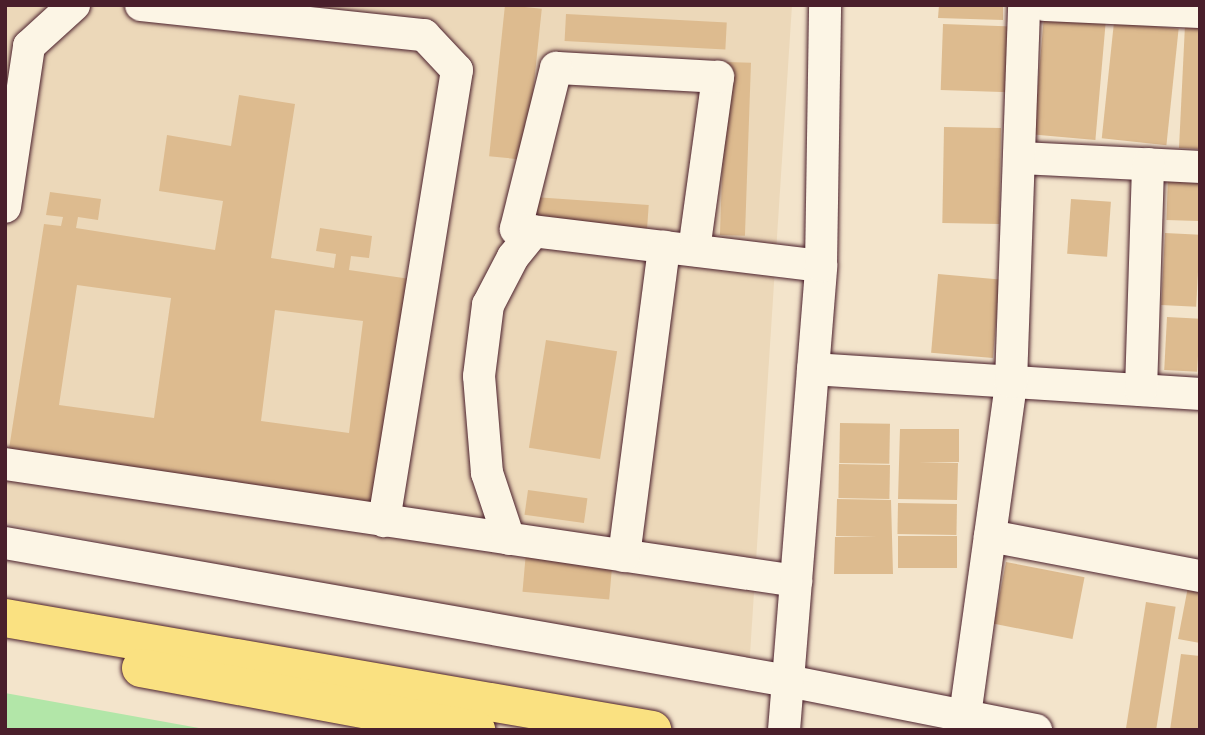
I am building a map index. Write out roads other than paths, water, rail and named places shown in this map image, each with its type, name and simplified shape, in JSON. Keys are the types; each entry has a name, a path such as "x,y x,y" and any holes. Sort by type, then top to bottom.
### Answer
{"main road":[{"path":"5,618 652,730"},
{"path":"5,644 476,730"}],"street":[{"path":"5,207 29,46 74,5"},
{"path":"141,5 424,35 457,70 384,521"},
{"path":"784,730 821,266 825,5"},
{"path":"964,723 1011,382 1022,158 1024,5"},
{"path":"1045,5 1186,10"},
{"path":"624,556 679,248 718,77 556,68 516,229 679,248 821,266"},
{"path":"1022,158 1200,167"},
{"path":"1141,390 1148,164"},
{"path":"509,539 486,473 479,376 488,304 513,257 534,231"},
{"path":"813,369 1200,394"},
{"path":"5,464 796,582"},
{"path":"990,536 1200,576"},
{"path":"5,543 788,681 964,723 1036,730"}]}
